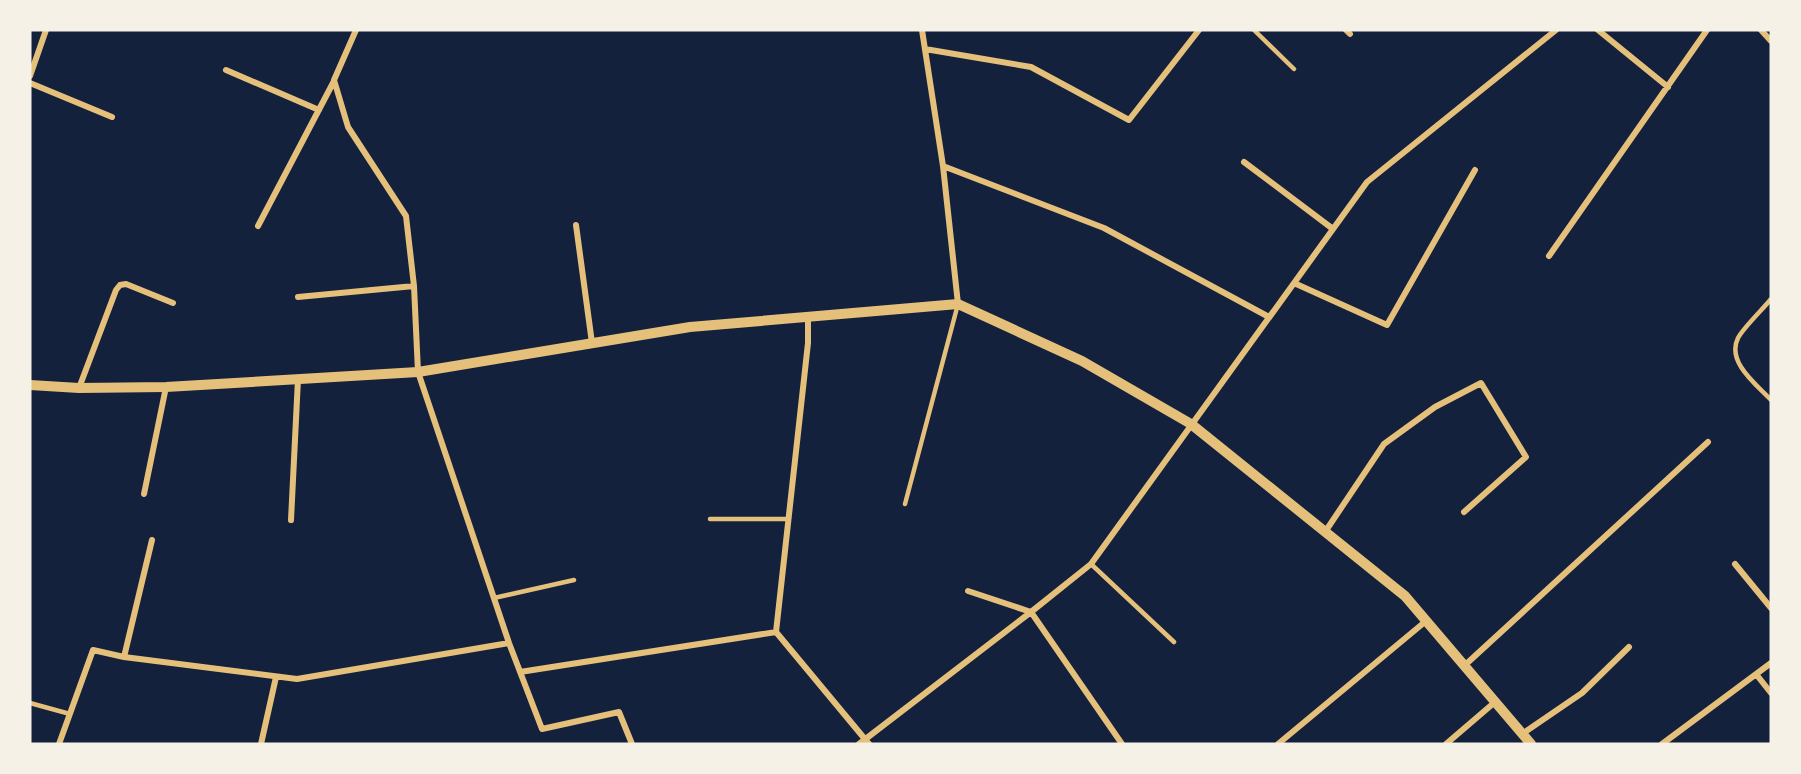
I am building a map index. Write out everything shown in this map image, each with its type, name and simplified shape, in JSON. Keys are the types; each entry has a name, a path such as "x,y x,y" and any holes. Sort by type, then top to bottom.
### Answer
{"street":[{"path":"30,76 46,30"},
{"path":"258,226 334,80 356,30"},
{"path":"922,30 943,166 958,304"},
{"path":"925,49 1031,67 1129,120 1199,30"},
{"path":"859,744 867,741 1091,564 1366,182 1556,30"},
{"path":"1598,30 1668,87"},
{"path":"1549,256 1707,30"},
{"path":"1761,30 1771,40"},
{"path":"226,70 319,110"},
{"path":"334,80 348,127 406,216 414,286 418,372 509,643 542,729 619,712 632,744"},
{"path":"30,83 112,117"},
{"path":"1244,162 1333,229"},
{"path":"943,166 1104,228 1269,317"},
{"path":"1294,283 1387,325 1475,170"},
{"path":"576,225 591,344"},
{"path":"79,388 116,290 120,285 126,284 173,303"},
{"path":"298,297 414,286"},
{"path":"30,385 79,388 165,387 418,372 690,327 958,304 1082,361 1191,424 1405,596 1530,744"},
{"path":"808,318 808,343 776,632 867,741"},
{"path":"291,520 298,379"},
{"path":"1325,532 1384,444 1435,407 1481,383 1526,457 1464,512"},
{"path":"144,494 165,387"},
{"path":"1464,666 1708,441"},
{"path":"124,657 152,540"},
{"path":"1735,564 1771,608"},
{"path":"968,591 1031,612 1122,744"},
{"path":"1278,744 1426,621"},
{"path":"520,672 776,632"},
{"path":"59,744 93,650 124,657 297,679 509,643"},
{"path":"1522,734 1582,693 1629,648"},
{"path":"1662,744 1771,663"},
{"path":"1756,674 1771,693"},
{"path":"261,744 276,677"},
{"path":"1446,744 1495,702"}],"lane":[{"path":"1254,30 1294,69"},
{"path":"1771,299 1737,339 1736,357 1744,372 1771,400"},
{"path":"904,504 958,304"},
{"path":"710,519 788,519"},
{"path":"1091,564 1174,642"},
{"path":"494,598 574,580"},
{"path":"30,703 70,714"}]}
